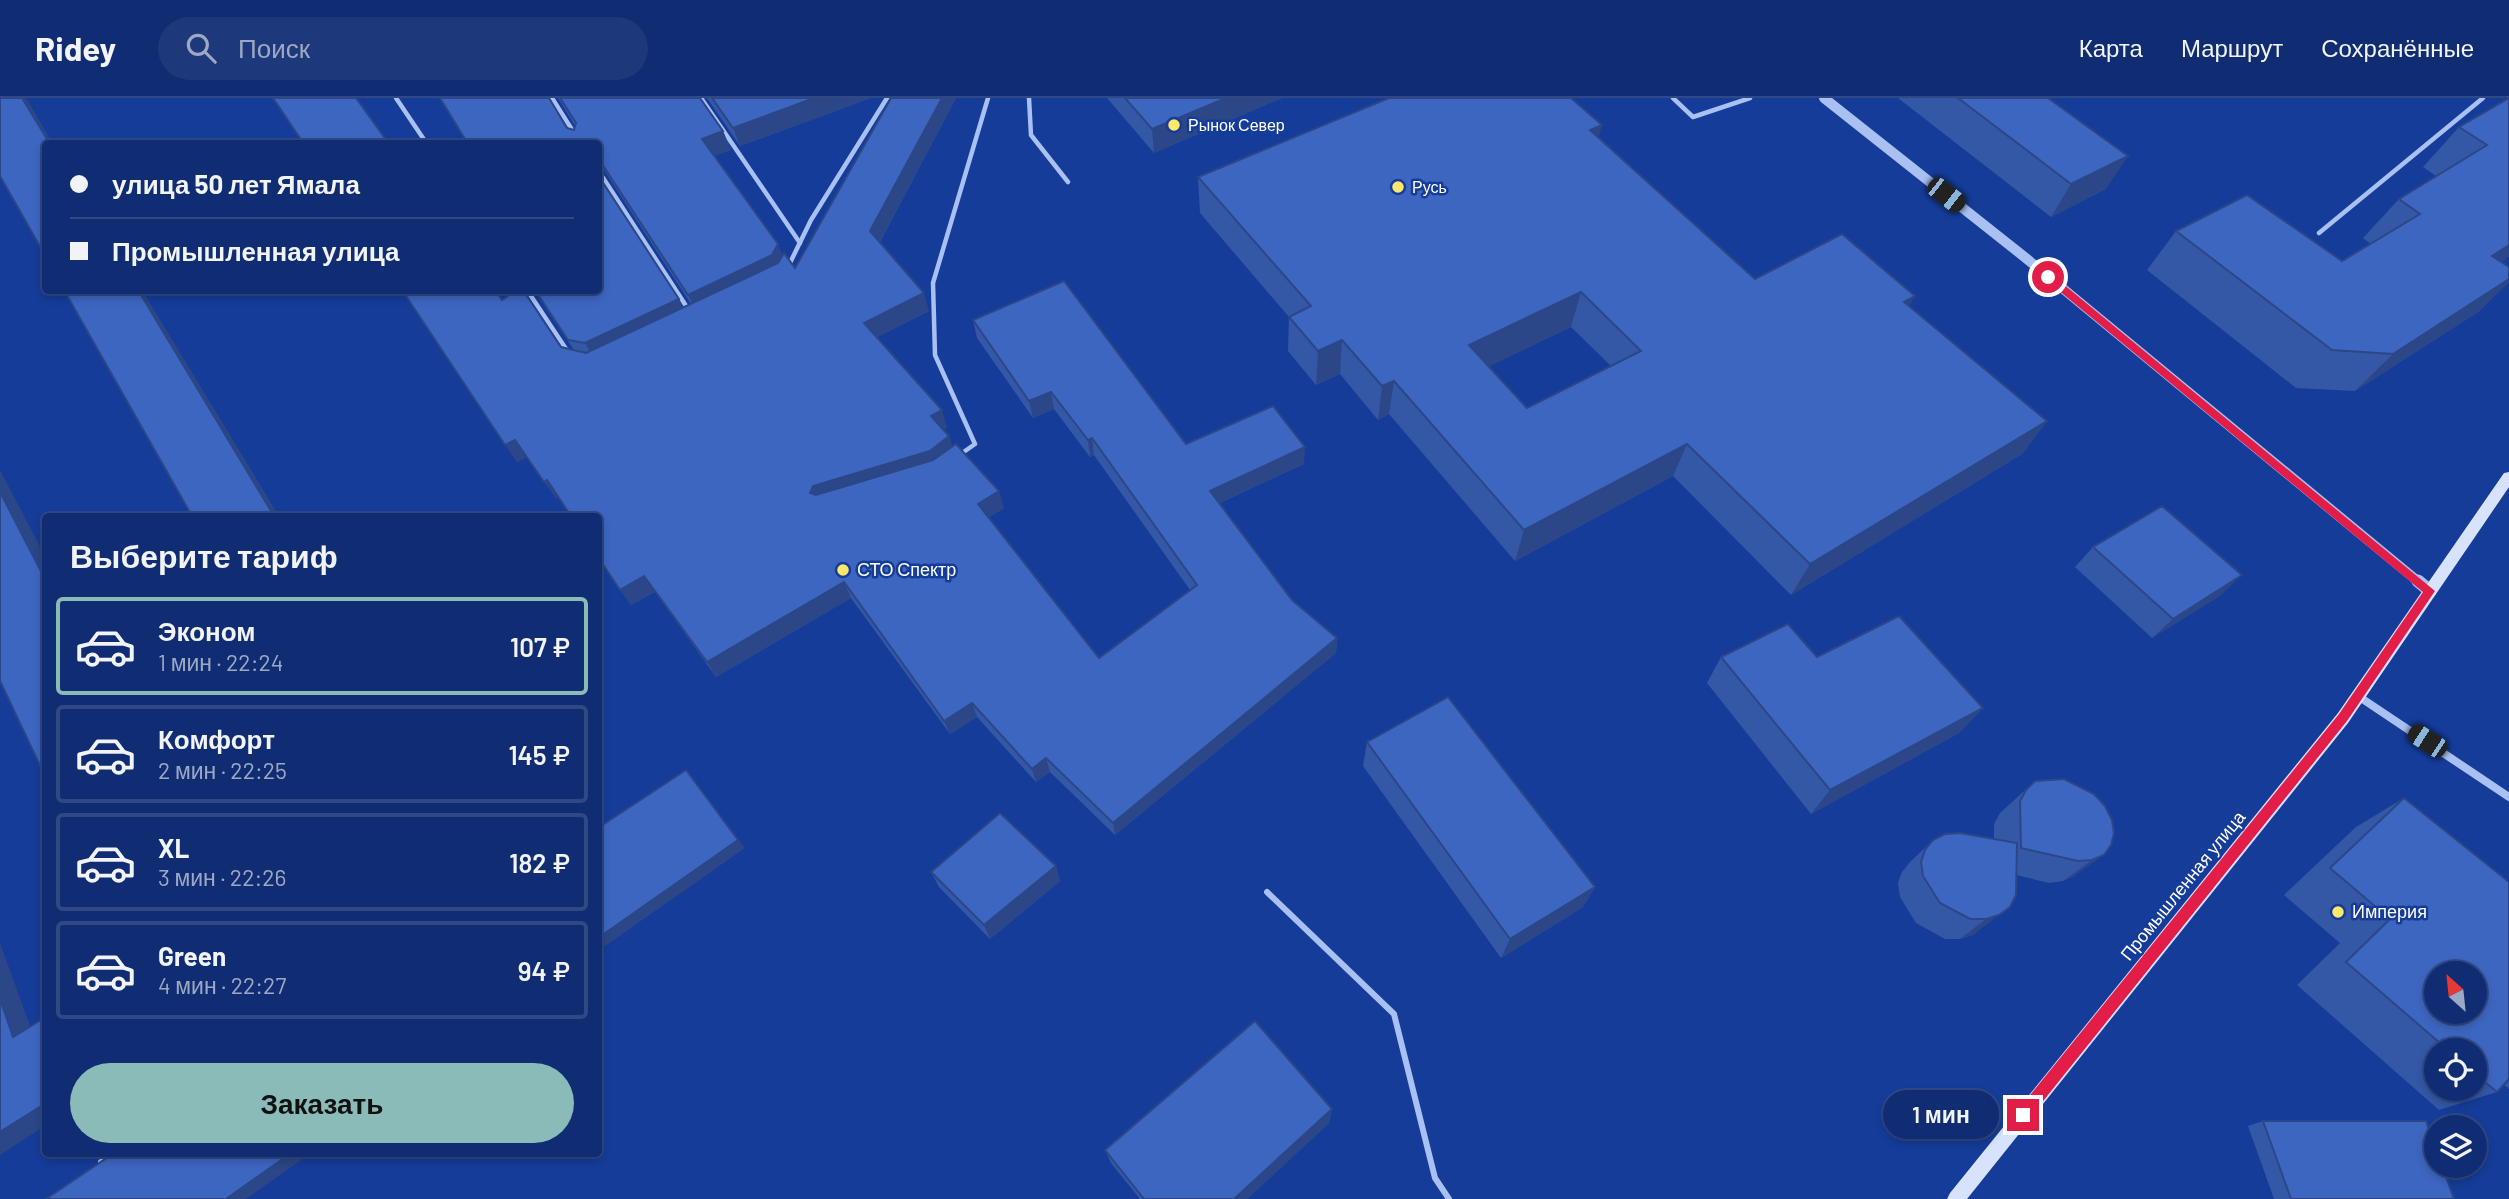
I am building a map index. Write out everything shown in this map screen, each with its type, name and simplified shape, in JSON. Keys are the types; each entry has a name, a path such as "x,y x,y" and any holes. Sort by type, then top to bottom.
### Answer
{"main road":[{"name":"Промышленная улица","path":"1956,1199 2357,696 2507,484"}],"street":[{"path":"1824,98 2027,259 2430,591"},
{"path":"2357,696 2509,797"}],"lane":[{"path":"396,98 424,140"},
{"path":"552,98 578,140"},
{"path":"701,98 800,243"},
{"path":"783,277 811,220 887,98"},
{"path":"956,458 975,444 935,355 933,283 988,98"},
{"path":"1029,98 1031,135 1068,183"},
{"path":"1673,98 1693,117 1750,98"},
{"path":"2319,233 2483,98"},
{"path":"602,176 695,319"},
{"path":"530,294 576,362"},
{"path":"1268,892 1394,1014 1435,1178 1449,1199"},
{"path":"92,1168 108,1157"}],"building":[{"path":"0,98 22,98 48,140 42,140 42,250 0,176"},
{"path":"273,98 356,98 386,140 301,140"},
{"path":"440,98 549,98 567,128 574,130 576,123 560,98 700,98 723,131 702,139 778,244 772,255 688,295 602,164 602,140 466,140"},
{"path":"712,98 814,98 733,128"},
{"path":"891,98 942,98 870,231 924,293 864,323 942,410 931,416 949,436 930,451 813,486 810,493 816,495 933,460 956,444 999,491 978,504 1099,658 1197,585 1092,438 1088,440 1051,392 1029,401 973,320 1064,281 1186,444 1273,406 1305,447 1210,491 1292,600 1337,638 1113,823 1046,758 1032,769 972,703 944,721 844,582 707,662 644,576 620,590 602,563 602,513 569,513 515,440 505,445 405,294 498,294 502,300 510,294 526,294 561,347 586,353 778,263 784,253 795,268"},
{"path":"1125,98 1226,98 1152,129"},
{"path":"1389,98 1571,98 1602,125 1590,130 1755,279 1842,234 1915,296 1904,302 2047,421 1810,564 1687,444 1524,530 1394,381 1382,386 1342,340 1318,351 1289,317 1311,306 1198,177","holes":["1581,292 1641,351 1527,408 1469,345"]},
{"path":"1958,98 2048,98 2128,156 2071,184"},
{"path":"2509,98 2509,245 2492,256 2509,267 2509,279 2393,354 2332,350 2176,231 2247,195 2342,261 2420,214 2399,199 2487,145 2459,127"},
{"path":"602,181 679,299 585,343 568,340 538,294 602,294"},
{"path":"66,294 140,294 272,513 190,513"},
{"path":"0,492 42,573 42,770 0,681"},
{"path":"2162,506 2242,575 2173,619 2093,547"},
{"path":"1899,616 1983,708 1830,790 1721,657 1788,624 1817,657"},
{"path":"1448,697 1595,887 1510,939 1367,742"},
{"path":"686,770 738,840 602,935 602,825"},
{"path":"2064,779 2094,794 2105,806 2112,820 2114,833 2111,845 2104,855 2092,860 2078,861 2021,848 2020,801 2026,790 2035,781"},
{"path":"2404,798 2509,882 2509,1079 2497,1092 2487,1084 2487,1038 2434,1038 2346,962 2390,919 2330,868"},
{"path":"1000,813 1056,866 984,925 931,872"},
{"path":"1960,833 2017,843 2016,895 2010,907 1999,915 1986,919 1970,919 1940,903 1923,876 1921,862 1925,850 1933,840 1945,834"},
{"path":"0,999 13,1037 42,1019 42,1106 0,1132"},
{"path":"1255,1021 1332,1109 1234,1199 1144,1199 1105,1150"},
{"path":"2263,1121 2424,1121 2424,1178 2446,1178 2454,1199 2291,1199"},
{"path":"108,1157 285,1157 226,1199 46,1199"}],"place":[{"name":"Рынок Север","path":"1174,125"},
{"name":"Русь","path":"1398,187"},
{"name":"СТО Спектр","path":"843,570"},
{"name":"Империя","path":"2338,912"}],"route":[{"path":"2023,1115 2343,718 2430,591 2048,277"}]}
